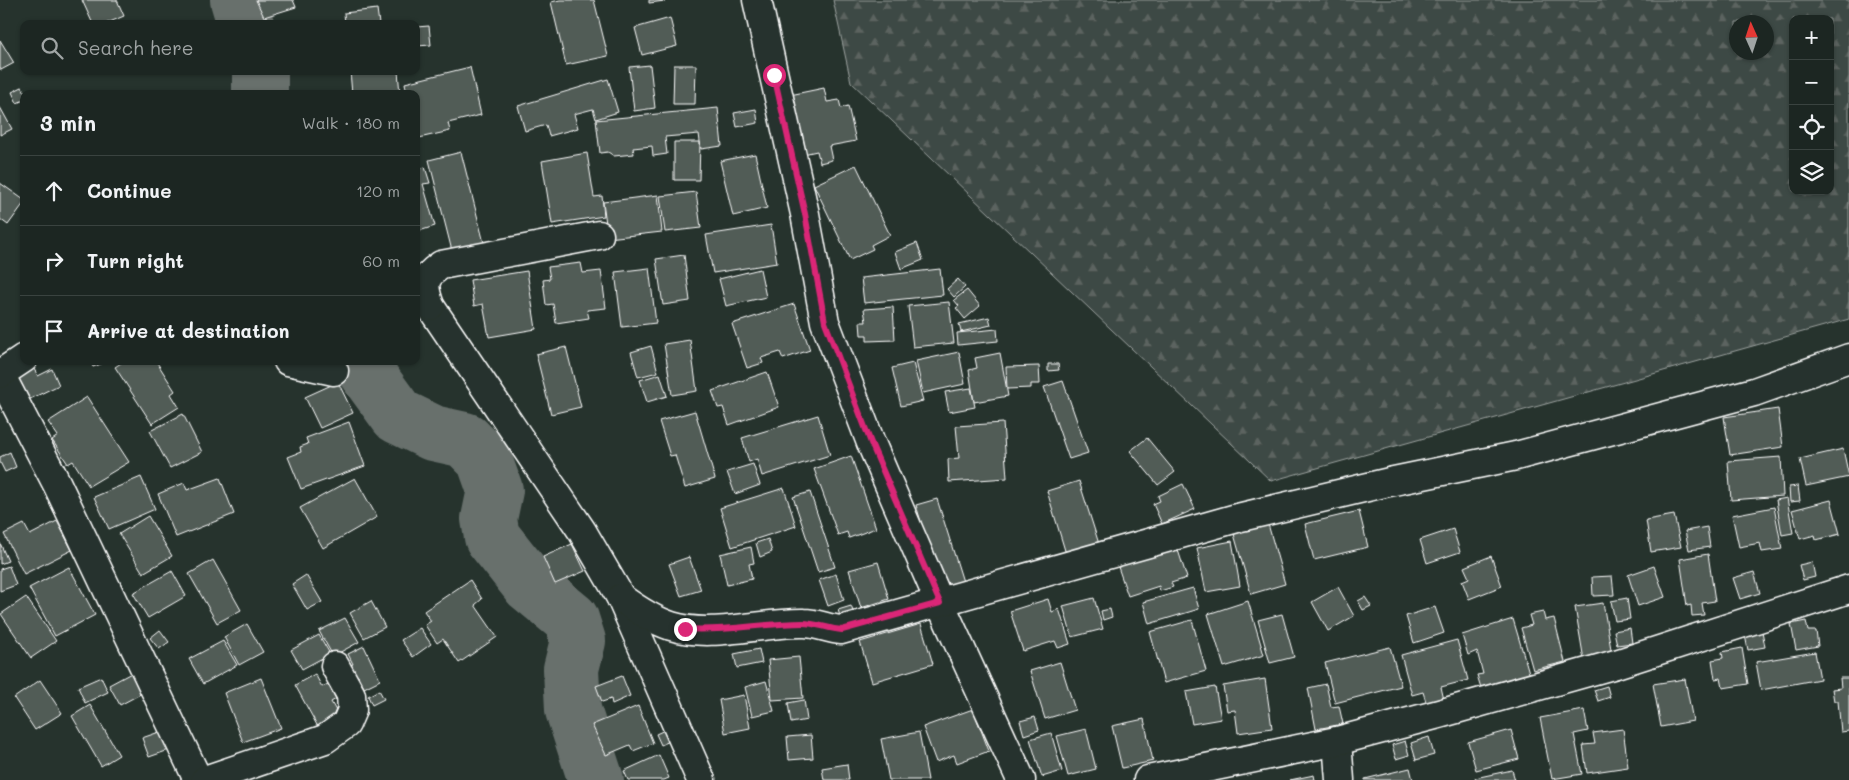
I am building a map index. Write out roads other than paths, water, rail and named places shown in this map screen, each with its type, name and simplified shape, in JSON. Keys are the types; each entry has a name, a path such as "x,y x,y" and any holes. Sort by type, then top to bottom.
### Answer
{"street":[{"path":"757,0 805,214 825,322 871,443 940,603 1021,780"},
{"path":"599,235 440,265 430,272 425,281 426,293 423,299 582,531 621,598 701,780"},
{"path":"621,598 642,612 669,626 685,629 703,631 805,623 842,630 1237,518 1389,482 1516,456 1754,392 1849,358"},
{"path":"20,361 0,374 57,484 198,780"},
{"path":"306,365 334,371"},
{"path":"1148,780 1337,741 1616,664 1849,589"},
{"path":"205,780 325,739 346,724 352,710 351,695 336,666"},
{"path":"1337,741 1340,780"}],"waterway":[{"path":"238,0 244,20"},
{"path":"260,75 260,90"},
{"path":"361,365 398,416 433,433 465,440 484,459 495,490 489,519 492,537 530,585 571,619 578,641 571,669 573,710 596,780"}]}
